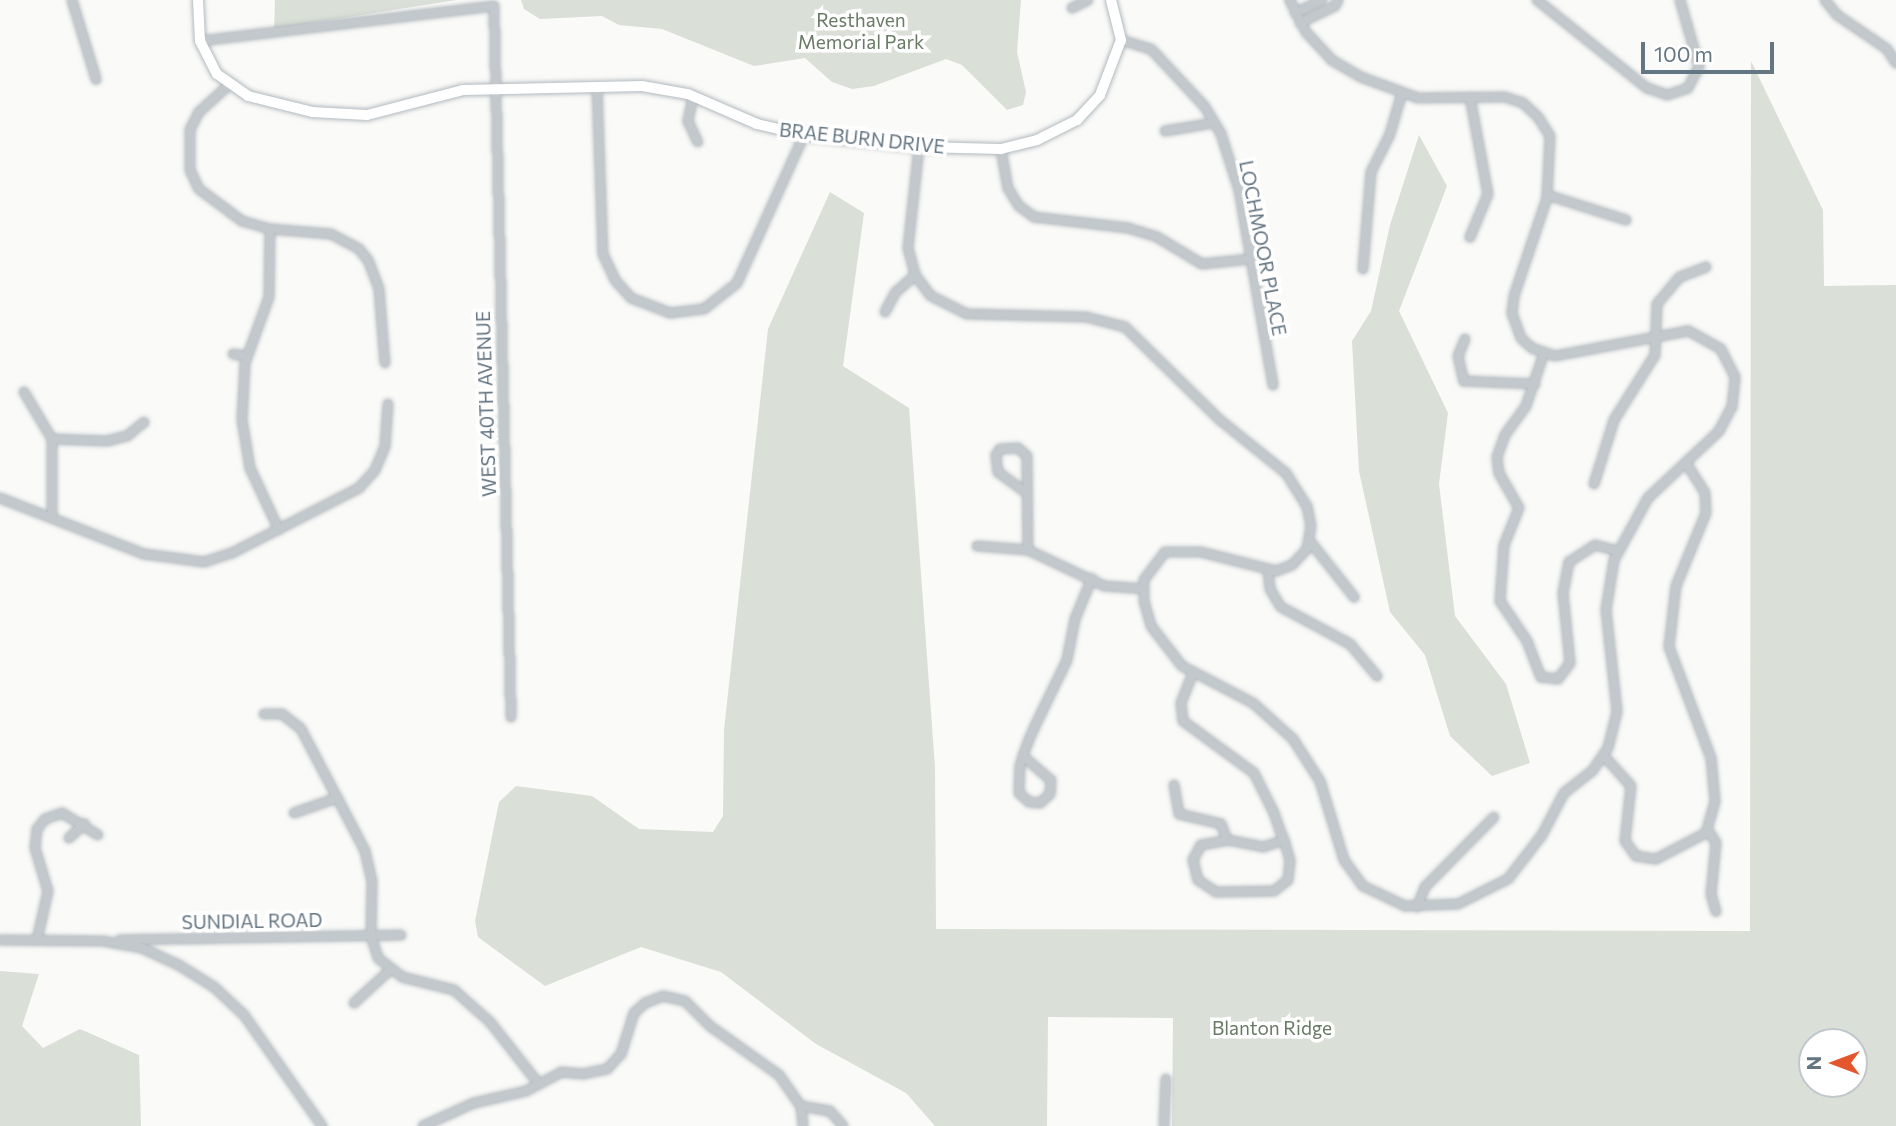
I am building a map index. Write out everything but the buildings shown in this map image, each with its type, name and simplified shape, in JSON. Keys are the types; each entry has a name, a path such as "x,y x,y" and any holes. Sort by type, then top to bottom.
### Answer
{"street":[{"path":"72,0 96,79"},
{"path":"198,0 200,41 207,59 230,84 199,112 190,130 190,170 199,189 220,208 270,229 331,234 348,241 368,260 379,289 385,363"},
{"path":"1072,8 1088,0"},
{"path":"1111,0 1121,40"},
{"path":"919,148 908,248 915,275 931,296 957,311 1086,317 1125,327 1211,412 1286,473 1307,506 1307,549 1292,565 1268,570 1201,552 1171,550 1150,567 1143,589 1145,612 1157,638 1193,673 1253,703 1283,729 1320,781 1353,875 1384,899 1417,907 1458,904 1508,879 1542,835 1564,793 1604,756 1617,718 1606,610 1618,551 1648,498 1687,464 1726,420 1734,400 1735,377 1725,354 1705,337 1682,331 1657,334 1576,353 1544,353 1521,338 1512,313 1514,296 1547,195 1550,136 1538,117 1523,103 1504,97 1418,98 1332,60 1300,23 1290,0"},
{"path":"1295,13 1322,0"},
{"path":"1300,23 1335,6 1338,0"},
{"path":"1537,0 1647,88 1667,95 1688,88 1699,66 1680,0"},
{"path":"1825,0 1837,15 1892,50 1896,63"},
{"name":"WEST 40TH AVENUE","path":"200,41 494,6 511,717"},
{"name":"LOCHMOOR PLACE","path":"1121,40 1151,49 1214,123 1233,165 1273,385"},
{"name":"BRAE BURN DRIVE","path":"230,84 271,103 345,116 394,110 446,92 597,86 659,88 693,97 757,124 804,135 919,148 1001,149 1037,140 1077,120 1100,95 1121,40"},
{"path":"597,86 603,254 615,280 631,298 670,313 704,309 737,284 804,135"},
{"path":"1363,269 1371,172 1390,134 1402,93"},
{"path":"693,97 688,121 698,142"},
{"path":"1470,97 1488,194 1470,237"},
{"path":"1165,131 1214,123"},
{"path":"1001,149 1008,188 1034,217 1135,230 1202,264 1251,259"},
{"path":"1547,195 1626,220"},
{"path":"270,229 269,297 246,356 244,447 279,530"},
{"path":"1594,484 1617,413 1653,362 1657,334 1655,311 1660,298 1680,277 1706,267"},
{"path":"885,312 895,293 915,275"},
{"path":"1465,339 1458,356 1464,381 1535,384"},
{"path":"1544,353 1535,384 1501,441 1497,464 1519,508 1505,539 1500,601 1527,641 1541,677 1558,678 1570,663 1563,600 1569,562 1595,545 1618,551"},
{"path":"233,354 246,356"},
{"path":"24,392 52,439 52,515"},
{"path":"0,498 52,515 116,544 176,560 222,557 341,501 375,470 385,446 388,404"},
{"path":"52,439 107,441 127,436 144,422"},
{"path":"1024,491 998,472 996,456 1000,449 1018,448 1027,456 1024,491 1030,514 1028,550"},
{"path":"1687,464 1705,494 1707,509 1675,586 1669,647 1708,744 1715,801 1708,830 1716,848 1711,894 1716,911"},
{"path":"1309,540 1354,597"},
{"path":"977,547 1028,550 1104,586 1143,589"},
{"path":"1268,570 1270,589 1281,607 1350,644 1377,676"},
{"path":"1023,756 1051,780 1050,794 1040,803 1029,803 1019,793 1023,756 1067,660 1075,619 1092,578"},
{"path":"1193,673 1181,703 1183,721 1254,773 1284,840 1290,868 1281,888 1216,892 1198,880 1194,855 1201,845 1227,840 1258,847 1284,840"},
{"path":"264,714 282,714 301,729 370,865 371,936 378,958 390,970 454,990 490,1022 538,1083"},
{"path":"1604,756 1631,786 1625,841 1636,856 1656,859 1708,830"},
{"path":"1174,785 1180,814 1221,824 1227,840"},
{"path":"294,813 337,798"},
{"path":"37,940 48,891 34,842 37,829 45,819 62,813 98,835"},
{"path":"1417,907 1425,887 1494,817"},
{"path":"69,838 84,824"},
{"name":"SUNDIAL ROAD","path":"103,941 401,936"},
{"path":"0,940 103,941 157,954 226,998 263,1040 322,1126"},
{"path":"354,1003 390,970"},
{"path":"423,1126 452,1110 526,1091 561,1072 583,1074 607,1069 621,1054 639,1007 657,997 685,1000 710,1026 779,1075 801,1106 803,1126"},
{"path":"1164,1126 1166,1079"},
{"path":"801,1106 821,1106 843,1126"}],"green space":[{"path":"275,0 456,0 274,29"},
{"name":"Resthaven Memorial Park","path":"521,0 1021,0 1017,52 1026,92 1023,105 1007,110 962,65 946,59 874,86 852,89 832,82 805,58 754,66 662,29 619,25 602,16 540,19 524,9"},
{"name":"Blanton Ridge","path":"1751,61 1823,210 1824,286 1896,285 1896,1126 1172,1126 1173,1018 1048,1017 1047,1126 935,1126 906,1093 816,1044 721,972 641,947 545,986 478,937 475,921 499,802 516,786 592,796 639,829 713,832 723,816 724,730 768,329 830,192 864,213 843,366 909,408 935,767 936,929 1750,931"},
{"path":"1419,135 1447,186 1399,311 1448,413 1439,484 1455,616 1506,684 1530,763 1492,776 1450,736 1425,655 1390,612 1359,471 1352,341 1371,311 1390,225"},
{"path":"0,971 39,974 22,1026 43,1048 80,1029 139,1055 141,1126 0,1126"}]}
